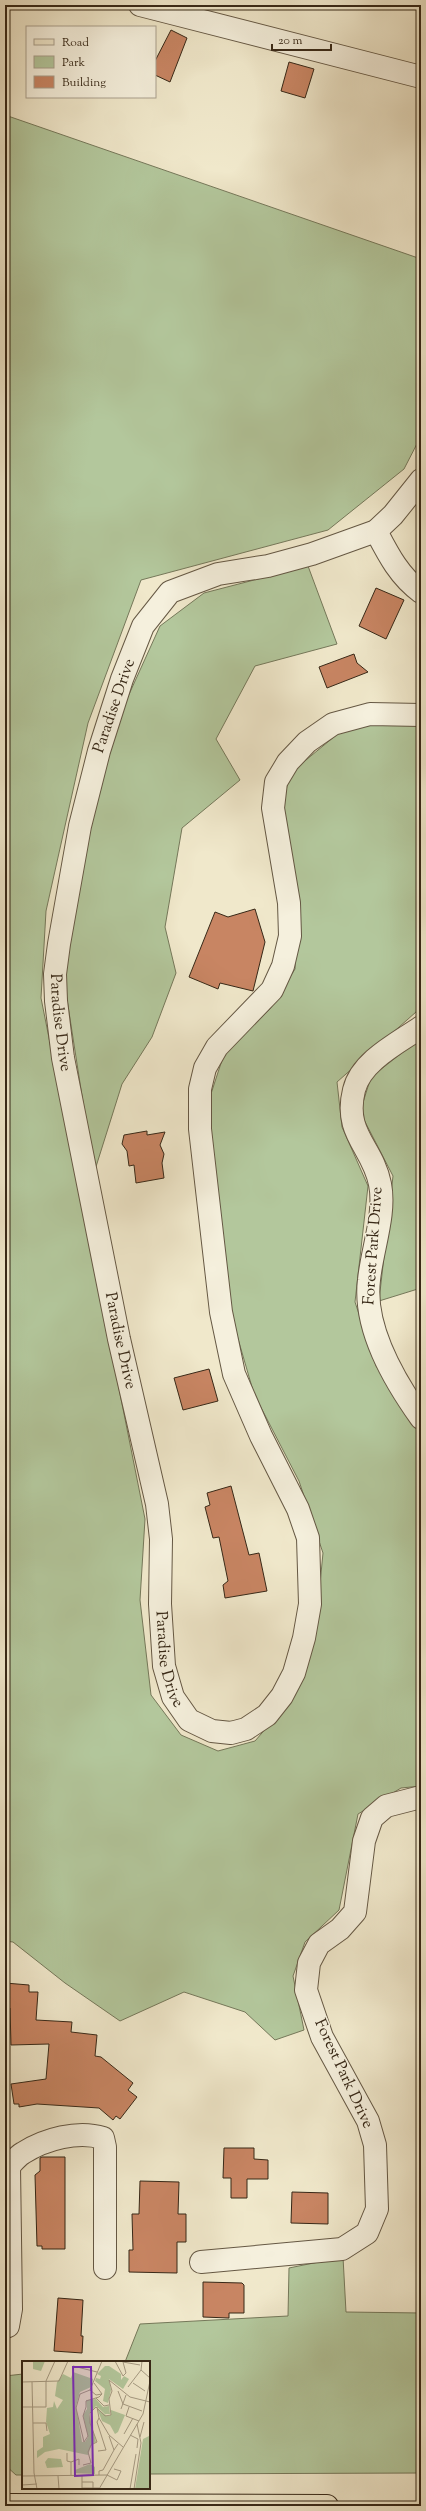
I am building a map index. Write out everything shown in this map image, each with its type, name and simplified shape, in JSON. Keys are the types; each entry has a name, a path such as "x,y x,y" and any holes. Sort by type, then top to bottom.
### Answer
{"main road":[{"path":"5,2505 327,2506"}],"street":[{"path":"140,5 421,77"},
{"path":"421,480 393,515 376,531 391,559 408,582 421,592"},
{"name":"Paradise Drive","path":"376,531 312,554 268,566 218,574 170,592 143,626 122,679 99,751 80,826 58,952 55,974 56,1001 63,1058 119,1338 157,1504 161,1539 160,1604 164,1666 173,1697 189,1720 212,1731 231,1733 246,1729 267,1715 282,1696 294,1673 304,1638 310,1604 308,1538 298,1509 261,1436 234,1374 222,1312 200,1129 200,1089 205,1068 216,1047 272,990 283,966 290,936 289,910 273,808 276,782 288,762 307,742 334,724 370,714 421,715"},
{"name":"Forest Park Drive","path":"421,1027 366,1068 354,1089 351,1112 355,1132 380,1184 378,1227 369,1280 369,1311 373,1326 391,1369 421,1418"},
{"name":"Forest Park Drive","path":"201,2262 342,2249 367,2233 377,2209 375,2145 368,2122 322,2036 306,1990 309,1963 319,1944 340,1929 355,1912 364,1841 372,1818 386,1806 421,1797"},
{"path":"5,2327 8,2326 11,2309 7,2168 22,2153 51,2140 88,2133 103,2138 105,2147 105,2268"}],"green space":[{"path":"5,115 421,259 421,436 404,469 328,530 141,580 88,723 46,911 41,998 145,1519 140,1600 151,1695 181,1735 218,1751 255,1741 295,1695 316,1625 323,1553 299,1481 254,1394 232,1318 207,1106 225,1051 270,1009 295,969 298,904 281,820 289,774 346,727 421,722 421,1004 416,1012 337,1082 342,1127 368,1186 355,1302 376,1366 421,1434 421,1786 401,1788 358,1814 339,1910 305,1942 293,1976 304,2030 275,2040 245,2012 184,1992 120,2021 65,1983 13,1942 5,1941"},
{"path":"308,566 337,644 255,666 216,739 240,780 182,828 165,927 176,973 152,1037 122,1084 94,1173 64,980 78,871 121,712 160,626 204,593"},
{"path":"421,1038 421,1288 379,1301 393,1176 360,1112 371,1077"},
{"path":"343,2257 346,2312 421,2313 421,2473 150,2474 150,2361 125,2361 140,2324 288,2316 289,2268"},
{"path":"22,2374 22,2475 16,2475 5,2465 5,2376"}],"building":[{"path":"171,30 187,38 170,82 156,75 156,59"},
{"path":"289,62 314,69 305,98 281,91"},
{"path":"376,588 404,600 386,639 359,626"},
{"path":"354,654 357,663 368,672 327,688 319,667"},
{"path":"255,909 265,942 253,991 220,983 218,989 189,977 215,912 228,917"},
{"path":"147,1131 147,1135 165,1132 160,1145 164,1154 162,1163 164,1178 136,1183 134,1165 129,1166 127,1151 122,1144 124,1135"},
{"path":"209,1369 218,1401 183,1410 174,1378"},
{"path":"231,1486 249,1555 259,1553 267,1591 225,1598 223,1585 228,1581 219,1537 213,1538 205,1507 210,1505 207,1493"},
{"path":"5,1983 29,1985 29,1992 38,1992 36,2020 72,2022 71,2032 97,2035 95,2056 101,2057 133,2083 128,2090 137,2097 120,2119 116,2116 113,2120 99,2108 37,2104 19,2107 19,2104 14,2104 11,2084 46,2079 49,2044 11,2045 10,2008 5,2008"},
{"path":"224,2148 254,2148 254,2159 268,2160 268,2179 247,2179 247,2198 231,2198 231,2178 223,2178"},
{"path":"65,2157 65,2249 42,2249 42,2246 37,2246 35,2175 40,2171 40,2158"},
{"path":"140,2181 179,2182 178,2214 186,2214 186,2242 177,2242 177,2273 129,2272 129,2250 133,2250 132,2214 139,2214"},
{"path":"292,2192 328,2193 328,2224 291,2223"},
{"path":"203,2282 242,2283 244,2285 244,2313 229,2313 229,2318 203,2317"},
{"path":"58,2298 83,2300 81,2336 83,2336 82,2353 54,2351"}]}
